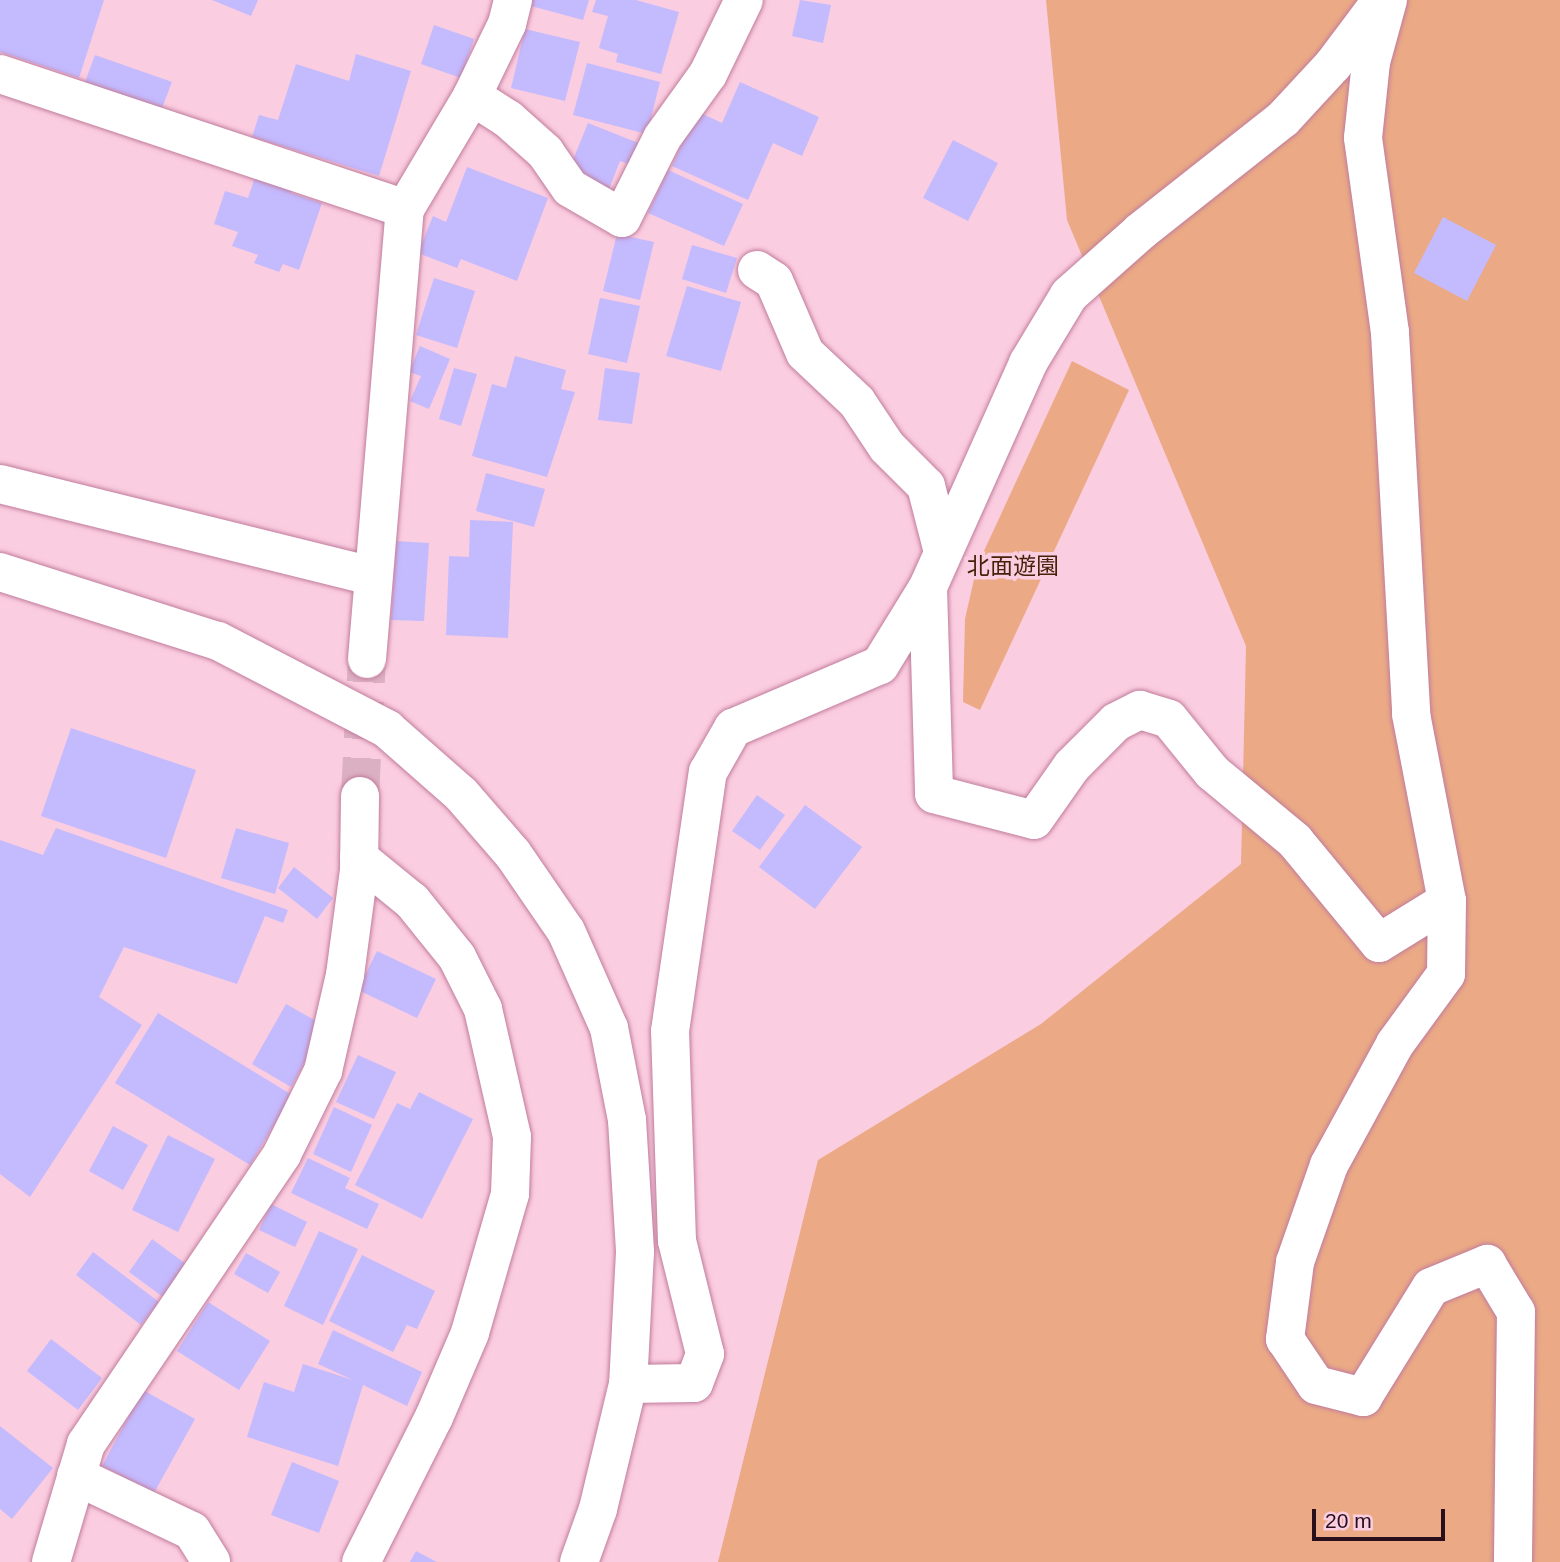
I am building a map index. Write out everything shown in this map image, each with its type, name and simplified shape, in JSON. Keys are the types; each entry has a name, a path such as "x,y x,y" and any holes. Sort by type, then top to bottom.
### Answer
{"street":[{"path":"367,659 405,209 472,96 507,24 513,0"},
{"path":"472,96 508,119 536,144 570,188 622,218 662,138 708,74 744,0"},
{"path":"628,1384 694,1383 705,1354 677,1241 670,1031 708,772 733,728 880,665 928,587 1028,363 1069,295 1141,231 1283,118 1333,65 1381,0"},
{"path":"1388,0 1371,62 1363,138 1390,333 1412,715 1447,901 1446,974 1395,1044 1329,1165 1295,1262 1286,1339 1316,1385 1363,1397 1431,1287 1487,1264 1516,1312 1513,1562"},
{"path":"0,74 405,209"},
{"path":"757,270 774,281 805,353 857,402 887,447 926,486 943,552"},
{"path":"0,484 373,576"},
{"path":"0,572 218,640 387,729 461,794 513,854 566,931 609,1028 626,1120 634,1239 628,1384 598,1509 579,1562"},
{"path":"928,587 934,794 1034,820 1072,766 1116,722 1140,710 1169,719 1212,772 1295,841 1379,943 1447,901"},
{"path":"51,1562 86,1444 282,1154 324,1071 345,975 359,858 360,796"},
{"path":"359,858 412,901 457,957 483,1009 512,1137 510,1194 470,1333 361,1562"},
{"path":"76,1476 192,1531 211,1562"}],"green space":[{"path":"1046,0 1560,0 1560,1562 718,1562 818,1160 1041,1024 1241,864 1246,646 1067,220"},
{"name":"北面遊園","path":"1072,361 1129,390 980,710 963,702 965,619 977,566"}],"building":[{"path":"0,0 104,0 79,78 0,52"},
{"path":"212,0 258,0 251,16"},
{"path":"532,0 589,0 583,20 531,6"},
{"path":"596,0 636,0 679,12 661,74 616,62 618,54 599,48 608,16 592,12"},
{"path":"800,0 831,5 823,43 792,36"},
{"path":"434,25 474,39 461,78 421,64"},
{"path":"525,29 580,42 565,101 511,88"},
{"path":"356,54 411,71 379,176 252,137 259,115 278,120 296,64 349,81"},
{"path":"95,55 172,82 162,108 85,82"},
{"path":"587,63 660,82 647,134 573,115"},
{"path":"740,82 819,117 802,156 773,143 748,200 672,166 696,111 722,123"},
{"path":"588,123 646,146 638,167 620,161 609,189 568,172"},
{"path":"953,140 998,163 968,221 923,198"},
{"path":"467,167 548,198 517,281 461,259 457,268 418,253 433,216 446,222"},
{"path":"258,168 295,181 291,193 322,203 299,270 283,264 279,272 254,263 258,255 232,246 238,232 214,224 225,191 248,198"},
{"path":"668,170 743,204 724,246 648,213"},
{"path":"1443,217 1496,245 1467,301 1414,273"},
{"path":"617,234 654,242 640,300 603,291"},
{"path":"692,245 737,258 726,293 682,279"},
{"path":"434,278 475,291 457,348 416,335"},
{"path":"687,286 741,302 721,371 666,356"},
{"path":"600,298 640,306 627,363 588,354"},
{"path":"420,346 450,359 429,409 410,401 421,376 409,372"},
{"path":"515,356 566,370 561,389 575,392 547,477 472,456 492,384 506,388"},
{"path":"454,368 477,374 461,426 439,419"},
{"path":"605,368 640,373 632,424 598,420"},
{"path":"486,473 545,489 534,527 476,511"},
{"path":"470,520 513,522 508,638 446,635 449,556 469,557"},
{"path":"396,541 429,543 424,621 391,620"},
{"path":"71,728 196,770 166,858 41,816"},
{"path":"757,795 785,815 760,850 732,831"},
{"path":"805,805 862,847 815,909 759,867"},
{"path":"56,828 288,910 283,923 265,916 237,984 124,947 99,997 142,1025 30,1197 0,1174 0,840 43,855"},
{"path":"236,828 289,843 275,894 221,878"},
{"path":"294,867 333,898 317,919 278,888"},
{"path":"377,951 436,979 417,1018 358,990"},
{"path":"286,1004 325,1026 291,1087 252,1064"},
{"path":"158,1013 292,1095 250,1165 115,1083"},
{"path":"358,1055 396,1072 374,1119 336,1102"},
{"path":"419,1092 473,1119 422,1219 355,1185 397,1103 410,1109"},
{"path":"334,1107 372,1125 351,1172 313,1154"},
{"path":"113,1126 148,1145 123,1190 89,1171"},
{"path":"168,1135 215,1159 178,1232 132,1210"},
{"path":"308,1158 350,1178 345,1188 379,1204 367,1229 291,1193"},
{"path":"271,1204 307,1222 295,1247 259,1230"},
{"path":"319,1231 358,1249 323,1325 284,1306"},
{"path":"152,1239 186,1264 163,1297 129,1272"},
{"path":"93,1252 159,1302 141,1325 76,1275"},
{"path":"246,1253 280,1272 268,1293 234,1274"},
{"path":"362,1255 435,1291 417,1329 407,1325 393,1352 329,1321"},
{"path":"208,1302 270,1341 239,1390 177,1351"},
{"path":"333,1330 422,1372 407,1406 363,1385 338,1466 247,1437 264,1382 294,1392 303,1364 353,1380 318,1364"},
{"path":"51,1339 102,1378 78,1410 27,1371"},
{"path":"143,1390 195,1419 154,1493 102,1466"},
{"path":"0,1426 53,1468 12,1519 0,1509"},
{"path":"292,1462 339,1481 319,1533 271,1515"},
{"path":"416,1551 437,1562 410,1562"}],"tunnel":[{"path":"360,796 367,659"}]}
